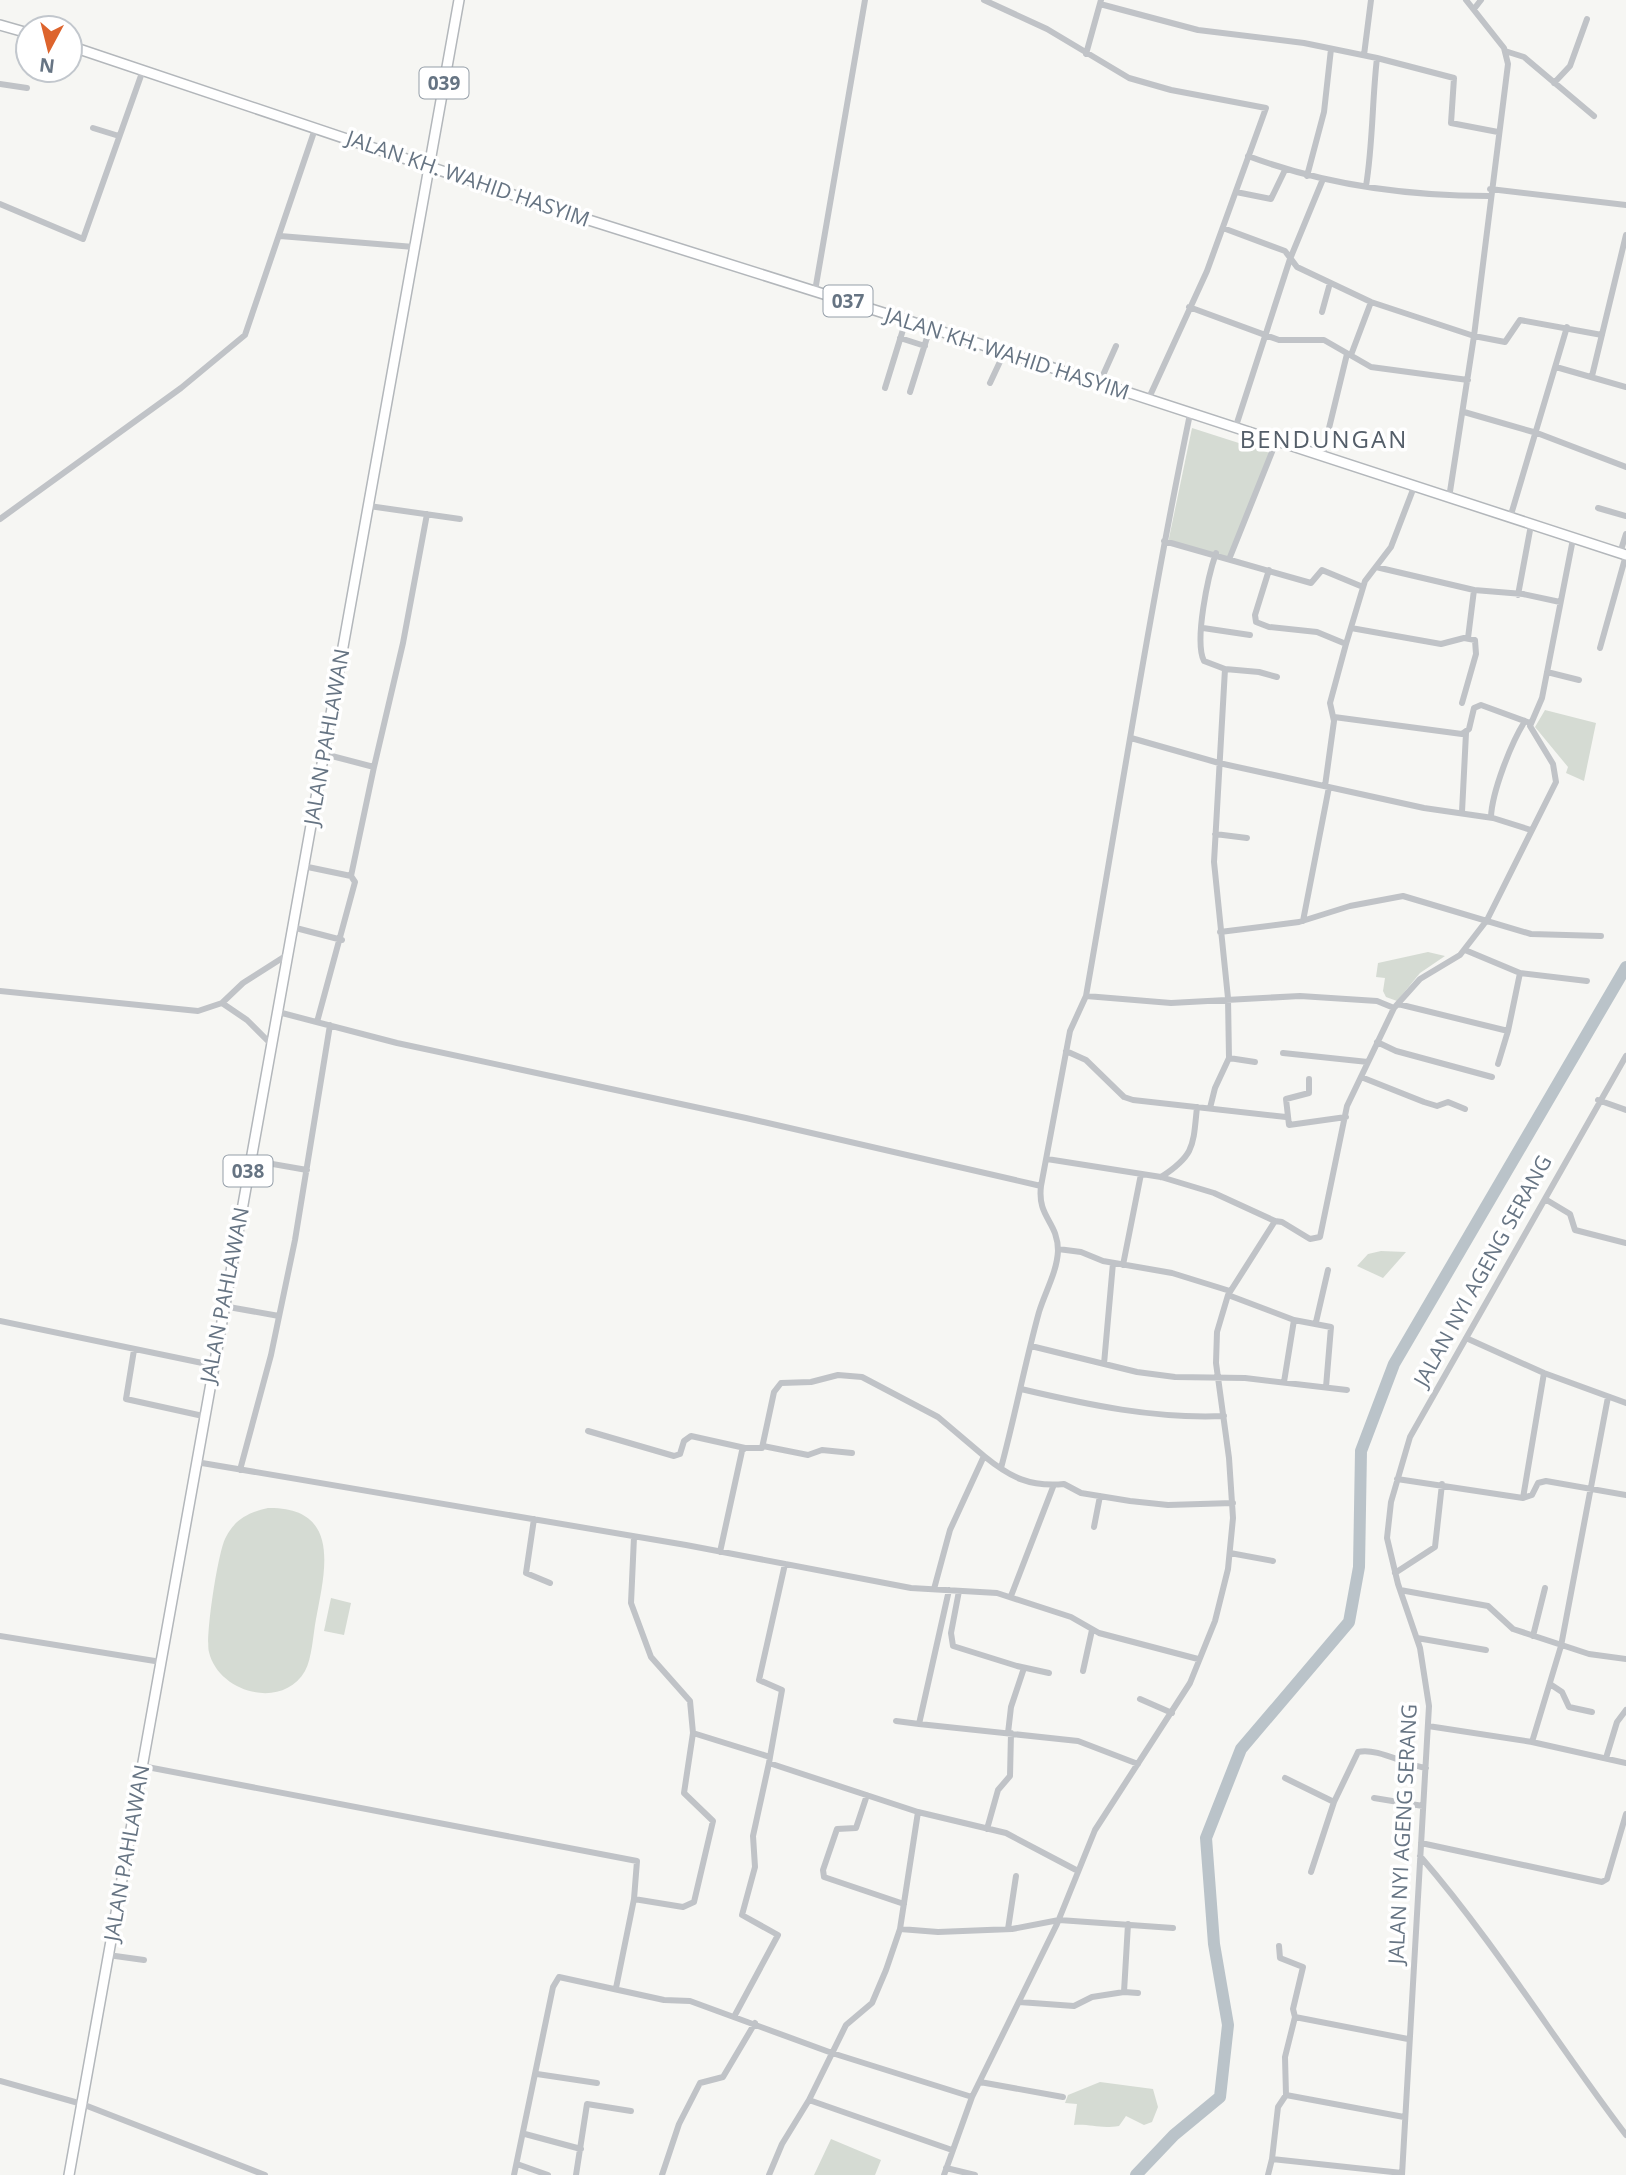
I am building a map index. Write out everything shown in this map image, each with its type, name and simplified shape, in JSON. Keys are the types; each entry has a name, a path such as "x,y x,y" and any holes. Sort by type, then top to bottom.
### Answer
{"main road":[{"name":"039","path":"428,166 459,0"},
{"name":"JALAN KH. WAHID HASYIM","path":"84,51 428,166 1624,554"},
{"name":"JALAN PAHLAWAN","path":"69,2175 212,1365 272,1045 283,1013 287,955 303,866 374,507 428,166"}],"street":[{"path":"815,291 865,0"},
{"path":"985,0 1047,29 1119,73 1153,85 1265,107 1266,112 1207,271 1148,400"},
{"path":"1364,55 1371,0"},
{"path":"1449,498 1464,412 1489,193 1507,68 1505,51 1466,0"},
{"path":"1474,9 1481,0"},
{"path":"1086,54 1101,2 1198,30 1304,43 1454,78 1451,123 1498,132"},
{"path":"1554,83 1570,66 1587,19"},
{"path":"1307,176 1324,111 1331,49"},
{"path":"1505,51 1524,57 1594,116"},
{"path":"1366,186 1374,137 1373,90 1377,58"},
{"path":"0,204 82,240 143,70"},
{"path":"0,84 27,88"},
{"path":"93,128 119,136"},
{"path":"0,519 181,388 239,342 250,327 315,129"},
{"path":"1248,156 1307,176 1422,195 1489,193 1626,205"},
{"path":"1236,192 1271,199 1285,170"},
{"path":"1235,429 1290,259 1323,179"},
{"path":"1223,228 1284,251 1297,267 1371,302 1474,336 1505,342 1520,320 1602,335"},
{"path":"1592,376 1626,235"},
{"path":"280,236 414,247"},
{"path":"1322,312 1330,283"},
{"path":"1322,457 1349,354 1371,302"},
{"path":"1189,307 1264,337 1290,342 1324,340 1371,367 1468,380"},
{"path":"885,388 906,320"},
{"path":"1510,518 1567,327"},
{"path":"910,392 930,328"},
{"path":"900,338 925,346"},
{"path":"1100,384 1116,346"},
{"path":"990,383 1004,353"},
{"path":"1556,367 1626,387"},
{"path":"1464,412 1537,433 1626,467"},
{"path":"1001,1468 1058,1249 1053,1226 1040,1206 1041,1186 1070,1031 1086,996 1164,541 1189,414"},
{"path":"1230,557 1276,442"},
{"path":"1303,921 1327,786 1334,718 1330,703 1363,587 1398,532 1414,487"},
{"path":"374,507 460,519"},
{"path":"1598,508 1626,516"},
{"path":"317,1022 355,888 351,876 403,643 427,514"},
{"path":"1518,595 1531,524"},
{"path":"1600,648 1624,554 1626,534"},
{"path":"1492,817 1499,784 1516,737 1541,703 1573,539"},
{"path":"1164,541 1216,553 1311,583 1322,570 1363,587"},
{"path":"1216,553 1203,628 1203,659 1225,669 1259,671 1277,677"},
{"path":"1376,567 1474,590 1560,602"},
{"path":"1269,570 1255,615 1256,622 1269,627 1317,632 1346,644"},
{"path":"1468,638 1474,590"},
{"path":"1203,628 1250,635"},
{"path":"1351,628 1441,643 1468,638 1475,640 1462,703"},
{"path":"1210,1108 1215,1088 1229,1058 1228,998 1214,887 1225,669"},
{"path":"1547,672 1579,680"},
{"path":"1462,812 1466,733 1478,705 1528,722"},
{"path":"1334,718 1466,733"},
{"path":"1047,1160 1161,1177 1214,1193 1282,1222 1310,1239 1320,1237 1346,1117 1377,1042 1396,1006 1420,979 1465,950 1487,920 1557,778 1553,764 1532,734 1528,722"},
{"path":"1131,738 1219,763 1424,808 1492,817 1531,830"},
{"path":"324,754 374,767"},
{"path":"1215,834 1247,838"},
{"path":"303,866 351,876"},
{"path":"1220,932 1303,921 1338,909 1403,895 1543,936 1601,936"},
{"path":"292,927 342,940"},
{"path":"1465,950 1520,973 1587,981"},
{"path":"0,991 198,1011 222,1003 243,983 287,955"},
{"path":"1498,1064 1520,973"},
{"path":"1086,996 1171,1003 1300,996 1361,999 1508,1031"},
{"path":"222,1003 247,1020 272,1045"},
{"path":"283,1013 330,1026 1041,1186"},
{"path":"240,1470 279,1316 307,1170 330,1026"},
{"path":"1377,1042 1395,1051 1492,1077"},
{"path":"1066,1051 1097,1068 1124,1097 1286,1117"},
{"path":"1283,1053 1368,1062"},
{"name":"JALAN NYI AGENG SERANG","path":"1402,2174 1426,1768 1428,1688 1417,1637 1400,1590 1387,1538 1397,1479 1410,1437 1598,1100 1626,1056"},
{"path":"1229,1058 1255,1062"},
{"path":"1361,1077 1437,1106 1448,1102 1465,1108"},
{"path":"1309,1079 1309,1093 1286,1099 1289,1125 1346,1117"},
{"path":"1598,1100 1626,1110"},
{"path":"1161,1177 1186,1159 1193,1139 1197,1107"},
{"path":"250,1160 307,1170"},
{"path":"1123,1265 1141,1174"},
{"path":"1545,1199 1570,1214 1575,1230 1626,1244"},
{"path":"975,2175 945,2172 972,2097 1059,1920 1103,1815 1190,1683 1215,1621 1230,1553 1233,1503 1218,1376 1217,1332 1229,1293 1275,1221"},
{"path":"1058,1249 1082,1252 1123,1265 1172,1273 1294,1320 1328,1326 1332,1331 1326,1387"},
{"path":"1104,1364 1114,1263"},
{"path":"1316,1322 1328,1270"},
{"path":"223,1306 279,1316"},
{"path":"1284,1382 1294,1320"},
{"path":"0,1321 212,1365"},
{"path":"1466,1338 1544,1373 1626,1403"},
{"path":"1031,1346 1104,1364 1175,1377 1218,1376 1347,1390"},
{"path":"134,1350 126,1399 203,1416"},
{"path":"1523,1497 1544,1373"},
{"path":"763,1446 778,1385 846,1375 862,1377 924,1408 984,1456 1024,1481 1053,1487 1064,1484 1081,1493 1168,1504 1233,1503"},
{"path":"1021,1389 1140,1414 1180,1418 1224,1416"},
{"path":"1532,1742 1561,1646 1608,1397"},
{"path":"588,1431 674,1456 679,1455 684,1441 691,1436 745,1448 760,1449 763,1446 808,1455 822,1450 852,1453"},
{"path":"720,1552 745,1448"},
{"path":"934,1589 950,1530 984,1456"},
{"path":"196,1462 534,1519 902,1587 1011,1597 1071,1617 1092,1630 1198,1659"},
{"path":"1397,1479 1523,1497 1532,1495 1541,1481 1626,1495"},
{"path":"1395,1573 1435,1547 1442,1484"},
{"path":"1011,1597 1053,1487"},
{"path":"1094,1527 1100,1496"},
{"path":"534,1519 526,1573 551,1583"},
{"path":"634,1537 631,1603 651,1657 690,1701 693,1733 684,1793 713,1821 694,1902 683,1907 634,1899"},
{"path":"1230,1553 1273,1561"},
{"path":"735,2015 778,1935 742,1915 755,1867 753,1836 782,1690 759,1680 785,1564"},
{"path":"1533,1636 1545,1588"},
{"path":"919,1724 949,1590"},
{"path":"1400,1590 1489,1606 1509,1626 1533,1636 1589,1654 1626,1659"},
{"path":"960,1591 951,1633 953,1646 1049,1673"},
{"path":"1083,1671 1092,1630"},
{"path":"0,1636 161,1662"},
{"path":"1417,1637 1486,1650"},
{"path":"987,1829 998,1790 1010,1776 1011,1707 1024,1668"},
{"path":"1550,1684 1564,1695 1569,1707 1592,1712"},
{"path":"1140,1699 1172,1713"},
{"path":"1606,1758 1617,1722 1626,1710"},
{"path":"896,1721 1078,1741 1138,1764"},
{"path":"1428,1726 1532,1742 1626,1763"},
{"path":"693,1733 918,1812 1012,1835 1078,1871"},
{"path":"1311,1872 1334,1802 1358,1752 1372,1751 1398,1762 1426,1768"},
{"path":"142,1766 630,1858 639,1865 616,1987"},
{"path":"1285,1778 1334,1802"},
{"path":"867,1795 856,1828 837,1829 823,1870 824,1877 904,1903"},
{"path":"1374,1798 1423,1806"},
{"path":"769,2175 782,2144 809,2100 850,2020 875,1999 900,1929 918,1812"},
{"path":"1421,1843 1602,1882 1607,1879 1626,1814"},
{"path":"1420,1856 1500,1955 1586,2083 1626,2135"},
{"path":"1008,1929 1016,1876"},
{"path":"900,1929 938,1932 1008,1929 1059,1920 1173,1928"},
{"path":"1124,1992 1128,1924"},
{"path":"1268,2175 1278,2107 1286,2095 1284,2057 1295,2017 1293,2009 1303,1967 1280,1958 1279,1947"},
{"path":"108,1955 144,1961"},
{"path":"514,2175 525,2134 556,1979 563,1976 664,2000 690,2001 735,2015 832,2053 972,2097"},
{"path":"1019,2002 1073,2006 1092,1997 1124,1992 1138,1993"},
{"path":"1295,2017 1408,2039"},
{"path":"662,2175 683,2115 700,2083 723,2077 755,2023"},
{"path":"537,2074 597,2082"},
{"path":"0,2081 82,2105 265,2175"},
{"path":"980,2082 1063,2097"},
{"path":"1286,2095 1404,2117"},
{"path":"809,2100 953,2150"},
{"path":"576,2175 587,2104 631,2111"},
{"path":"525,2134 580,2149"},
{"path":"1272,2159 1402,2174"},
{"path":"517,2164 548,2175"},
{"path":"1322,2175 1323,2166"}],"shaded area":[{"path":"1192,428 1270,453 1228,557 1168,543"},
{"path":"1545,710 1596,723 1584,781 1566,773 1568,767 1535,727"},
{"path":"1428,952 1445,956 1420,973 1397,1001 1386,997 1383,991 1385,978 1376,977 1378,963"},
{"path":"1381,1251 1406,1252 1383,1278 1357,1266 1368,1254"},
{"path":"268,1508 292,1511 308,1518 318,1530 323,1545 324,1563 311,1653 305,1671 295,1683 282,1691 267,1693 252,1692 225,1677 215,1666 208,1644 216,1575 226,1537 244,1517"},
{"path":"331,1598 351,1603 344,1635 324,1631"},
{"path":"1100,2082 1153,2089 1158,2107 1152,2122 1144,2125 1126,2116 1119,2126 1074,2125 1077,2104 1065,2103 1068,2095"},
{"path":"831,2139 881,2160 875,2175 814,2175"}],"waterway":[{"path":"1136,2175 1174,2135 1220,2097 1228,2025 1214,1944 1206,1838 1241,1749 1349,1622 1359,1567 1361,1451 1394,1364 1626,967"}],"district":[{"name":"BENDUNGAN","path":"1324,440"}]}
